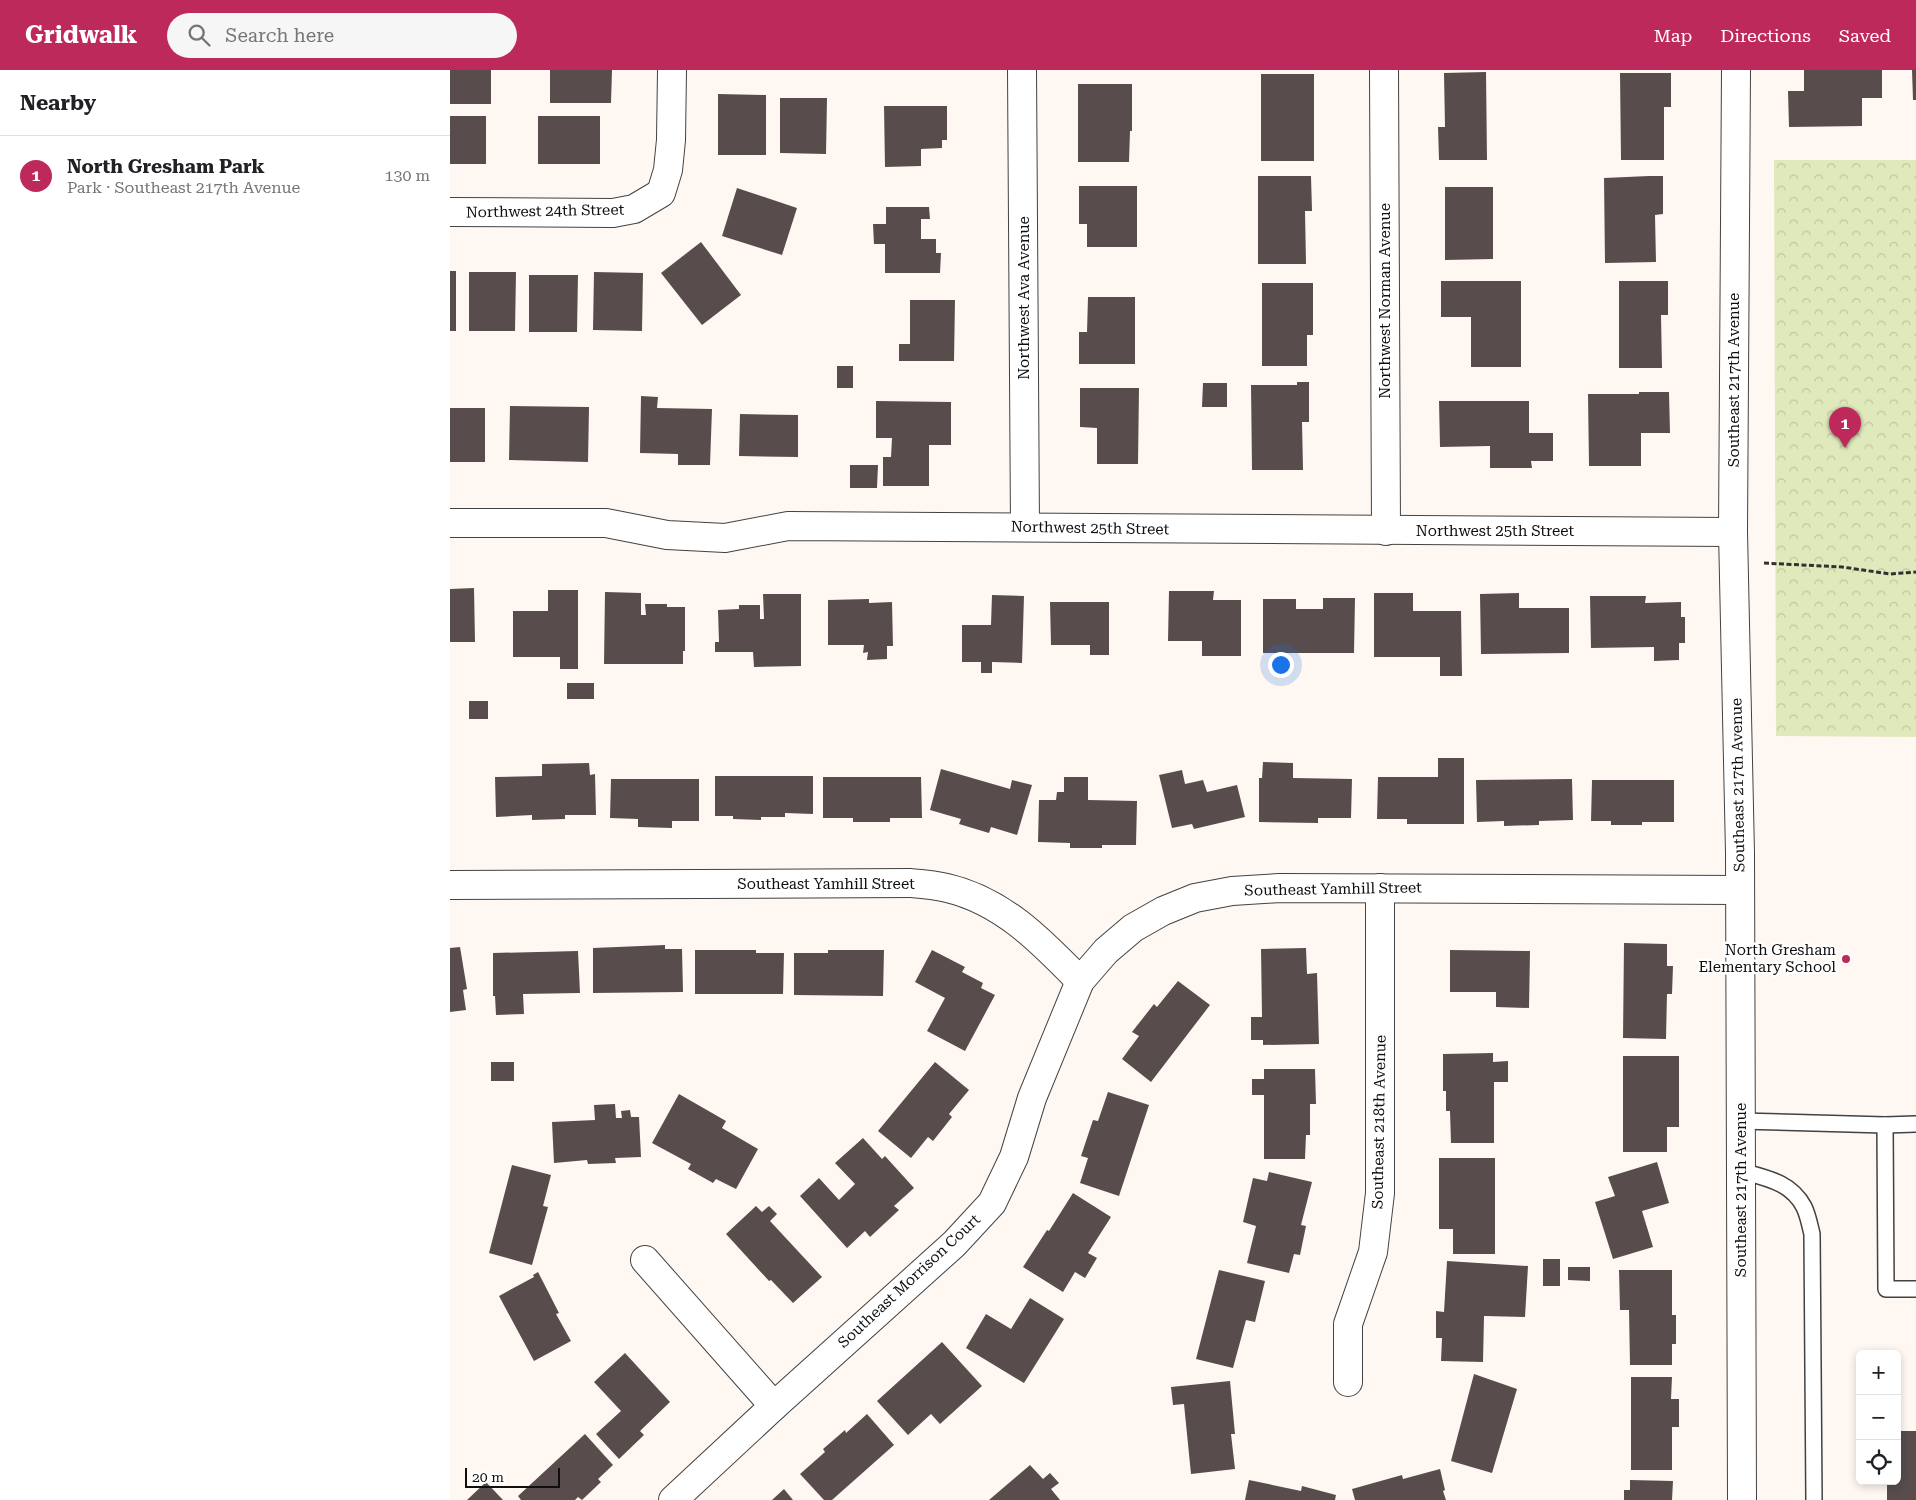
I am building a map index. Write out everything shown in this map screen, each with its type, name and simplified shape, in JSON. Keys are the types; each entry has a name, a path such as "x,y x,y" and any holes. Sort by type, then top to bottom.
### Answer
{"street":[{"name":"Northwest 24th Street","path":"450,212 613,213 634,210 661,193 668,170 670,148 672,70"},
{"name":"Northwest Ava Avenue","path":"1022,70 1025,527"},
{"name":"Northwest Norman Avenue","path":"1384,70 1386,531"},
{"name":"Southeast 217th Avenue","path":"1736,70 1733,564 1740,844 1742,1500"},
{"name":"Northwest 25th Street","path":"450,523 606,523 667,535 725,538 788,526 1733,532"},
{"name":"Southeast Yamhill Street","path":"450,885 910,882 948,888 985,902 1018,922 1048,948 1080,981 1106,951 1134,928 1163,912 1195,898 1232,891 1280,888 1739,890"},
{"name":"Southeast 218th Avenue","path":"1348,1382 1348,1324 1373,1252 1380,1192 1380,888"},
{"name":"Southeast Morrison Court","path":"673,1500 954,1244 992,1202 1014,1157 1032,1098 1080,981"},
{"path":"646,1260 774,1406"}],"lane":[{"path":"1740,1121 1885,1125 1916,1124"},
{"path":"1885,1125 1886,1289 1916,1288"},
{"path":"1741,1171 1778,1181 1791,1192 1804,1207 1812,1234 1814,1500"}],"path":[{"path":"1733,564 1760,563 1842,567 1890,574 1916,572"}],"green space":[{"path":"1774,160 1916,160 1916,737 1776,736"}],"building":[{"path":"450,70 491,70 491,104 450,104"},
{"path":"550,70 612,70 611,103 550,103"},
{"path":"1804,70 1882,70 1882,98 1862,98 1862,126 1789,127 1788,91 1804,91"},
{"path":"1912,70 1916,70 1916,100 1913,100"},
{"path":"1486,72 1487,160 1439,160 1438,127 1445,127 1444,73"},
{"path":"1620,73 1671,73 1671,107 1664,107 1664,160 1621,160"},
{"path":"1261,74 1314,74 1314,161 1261,161"},
{"path":"1078,84 1132,84 1132,131 1130,131 1129,162 1078,162"},
{"path":"718,94 766,95 766,155 718,155"},
{"path":"780,98 827,98 826,154 780,153"},
{"path":"884,106 947,106 947,140 942,140 942,148 921,149 921,166 885,167"},
{"path":"450,116 486,116 486,164 450,164"},
{"path":"538,116 600,116 600,164 538,164"},
{"path":"1258,176 1311,176 1312,211 1305,211 1306,264 1258,264"},
{"path":"1663,176 1663,214 1655,215 1656,262 1605,263 1604,178"},
{"path":"1079,186 1137,186 1137,247 1087,247 1087,224 1079,224"},
{"path":"1445,187 1493,187 1493,259 1445,260"},
{"path":"737,188 797,208 782,255 722,236"},
{"path":"886,207 929,207 930,219 921,219 921,239 936,239 936,253 941,253 940,273 885,273 885,244 874,244 873,224 886,224"},
{"path":"701,242 741,295 702,325 661,273"},
{"path":"450,271 456,271 456,331 450,331"},
{"path":"469,272 516,272 515,331 469,331"},
{"path":"594,272 643,273 642,331 593,330"},
{"path":"529,275 578,275 577,332 529,332"},
{"path":"1441,281 1521,281 1521,367 1471,367 1471,317 1441,317"},
{"path":"1619,281 1668,281 1668,315 1661,315 1662,368 1619,368"},
{"path":"1262,283 1313,283 1313,335 1307,335 1307,366 1262,366"},
{"path":"1088,297 1135,297 1135,364 1079,364 1079,332 1087,332"},
{"path":"910,300 955,300 954,361 899,361 899,344 910,344"},
{"path":"837,366 853,366 853,388 837,388"},
{"path":"1297,382 1309,382 1309,422 1302,422 1303,470 1252,470 1251,385 1297,385"},
{"path":"1203,383 1227,383 1227,407 1202,407"},
{"path":"1080,388 1139,388 1138,464 1097,464 1097,428 1080,427"},
{"path":"1639,392 1669,392 1670,433 1641,433 1641,466 1589,466 1588,394 1639,394"},
{"path":"641,396 658,397 657,408 712,409 710,465 678,465 678,454 640,453"},
{"path":"876,401 951,402 951,445 929,445 929,486 883,486 883,457 891,457 892,438 876,438"},
{"path":"1439,401 1529,401 1529,433 1553,433 1553,461 1531,461 1532,468 1490,468 1490,446 1440,447"},
{"path":"510,406 589,407 588,462 509,460"},
{"path":"450,408 485,408 485,462 450,462"},
{"path":"740,414 798,415 798,457 739,456"},
{"path":"850,465 878,465 877,488 850,488"},
{"path":"474,588 475,642 450,642 450,589"},
{"path":"548,590 578,590 578,669 560,669 560,657 513,657 513,611 548,611"},
{"path":"1169,591 1214,591 1213,600 1241,600 1241,656 1202,656 1202,641 1168,641"},
{"path":"605,592 641,593 641,615 646,615 645,604 667,604 667,607 685,607 685,651 683,651 683,664 604,664"},
{"path":"1374,593 1413,593 1413,611 1461,611 1462,676 1440,676 1440,657 1374,657"},
{"path":"1519,593 1519,608 1569,608 1569,653 1481,654 1480,594"},
{"path":"763,594 801,594 801,666 754,667 753,652 715,652 715,642 719,642 718,610 739,609 739,605 760,605 760,619 764,619"},
{"path":"992,595 1024,596 1022,663 992,662 992,673 981,673 981,662 962,662 962,625 991,625"},
{"path":"1590,596 1646,596 1645,603 1681,602 1681,617 1685,617 1685,643 1679,643 1679,660 1654,661 1654,647 1591,648"},
{"path":"1323,598 1355,598 1354,653 1263,653 1263,599 1296,599 1296,609 1323,609"},
{"path":"869,599 869,603 892,602 893,646 887,646 887,659 867,660 868,652 863,653 864,645 828,645 828,600"},
{"path":"1050,602 1109,602 1109,655 1090,655 1090,645 1051,645"},
{"path":"567,683 594,683 594,699 567,699"},
{"path":"469,701 488,701 488,719 469,719"},
{"path":"1438,758 1464,758 1464,824 1407,824 1407,819 1377,819 1378,777 1438,777"},
{"path":"1263,762 1293,763 1293,778 1352,779 1351,818 1318,818 1318,823 1259,822 1259,778 1262,778"},
{"path":"589,763 590,775 595,774 596,815 565,815 565,819 532,820 532,815 496,817 495,777 542,776 542,764"},
{"path":"941,769 1010,789 1012,780 1032,785 1017,835 991,827 989,833 959,824 961,819 930,810"},
{"path":"1182,770 1185,784 1203,780 1207,792 1237,785 1245,817 1194,829 1192,824 1172,828 1159,775"},
{"path":"715,776 813,776 813,814 785,813 785,817 761,817 761,820 733,819 733,816 715,816"},
{"path":"823,777 921,777 922,818 890,818 890,822 853,822 853,818 823,818"},
{"path":"1064,777 1088,777 1088,800 1137,801 1136,845 1102,845 1102,848 1070,848 1070,843 1038,842 1039,800 1056,800 1057,792 1064,792"},
{"path":"611,779 699,779 699,821 672,821 672,828 638,827 638,819 610,818"},
{"path":"1572,779 1573,820 1539,821 1539,825 1504,826 1504,821 1477,822 1476,780"},
{"path":"1592,780 1674,780 1674,822 1642,822 1642,825 1611,825 1611,821 1591,821"},
{"path":"1624,943 1667,944 1667,966 1673,966 1672,994 1667,994 1666,1039 1623,1038"},
{"path":"665,945 665,949 682,949 683,992 593,993 593,948"},
{"path":"460,947 467,989 463,990 466,1010 450,1012 450,948"},
{"path":"1306,948 1307,974 1317,973 1319,1044 1263,1045 1263,1040 1251,1040 1251,1017 1262,1017 1261,949"},
{"path":"695,950 756,950 756,953 784,953 783,994 695,994"},
{"path":"828,950 884,950 883,996 794,995 794,953 828,953"},
{"path":"932,950 965,967 962,972 983,983 981,988 995,995 965,1051 927,1031 945,998 915,982"},
{"path":"1450,950 1530,951 1529,1008 1496,1007 1496,992 1450,992"},
{"path":"578,951 580,993 523,994 524,1014 496,1015 495,996 493,996 493,953"},
{"path":"1178,981 1210,1005 1151,1082 1122,1059 1139,1036 1132,1032 1154,1004 1157,1007"},
{"path":"1493,1053 1493,1062 1508,1061 1508,1082 1494,1082 1494,1143 1451,1143 1450,1111 1446,1111 1446,1091 1443,1091 1443,1054"},
{"path":"1623,1056 1679,1056 1679,1127 1667,1127 1667,1152 1623,1152"},
{"path":"491,1062 514,1062 514,1081 491,1081"},
{"path":"935,1062 969,1090 949,1114 952,1117 933,1141 928,1137 911,1158 878,1131"},
{"path":"1264,1069 1315,1069 1316,1104 1310,1104 1310,1135 1306,1135 1305,1159 1264,1159 1264,1095 1252,1095 1252,1079 1264,1079"},
{"path":"1108,1092 1149,1105 1119,1196 1080,1183 1088,1158 1081,1156 1093,1120 1098,1121"},
{"path":"679,1094 726,1121 722,1128 758,1149 736,1189 716,1179 713,1183 688,1169 691,1164 652,1143"},
{"path":"615,1104 616,1118 622,1118 621,1111 630,1110 631,1117 639,1117 641,1157 615,1158 616,1163 588,1164 587,1160 554,1163 552,1122 595,1120 594,1105"},
{"path":"863,1138 882,1159 885,1156 914,1188 894,1206 899,1210 870,1237 865,1231 847,1248 800,1196 819,1178 839,1200 855,1184 835,1163"},
{"path":"1439,1158 1495,1158 1495,1254 1453,1254 1453,1229 1439,1229"},
{"path":"1657,1162 1669,1203 1642,1211 1653,1247 1613,1259 1595,1202 1615,1196 1608,1177"},
{"path":"512,1165 551,1175 543,1206 548,1207 532,1265 489,1253"},
{"path":"1269,1172 1312,1182 1301,1225 1306,1226 1300,1255 1294,1254 1289,1273 1247,1263 1256,1226 1243,1222 1253,1178 1267,1181"},
{"path":"1073,1193 1111,1217 1088,1253 1097,1258 1085,1278 1075,1272 1063,1292 1023,1267"},
{"path":"756,1206 762,1212 769,1206 777,1214 770,1221 822,1277 793,1303 771,1280 769,1281 726,1234"},
{"path":"1543,1259 1560,1259 1560,1286 1543,1286"},
{"path":"1447,1261 1528,1266 1525,1317 1484,1316 1483,1362 1441,1361 1442,1338 1436,1338 1436,1311 1444,1312"},
{"path":"1568,1267 1590,1267 1590,1281 1568,1280"},
{"path":"1219,1270 1265,1281 1255,1322 1246,1320 1233,1368 1196,1359"},
{"path":"1619,1270 1672,1270 1672,1315 1676,1315 1676,1344 1672,1344 1672,1365 1630,1365 1629,1310 1620,1310"},
{"path":"538,1272 559,1313 556,1314 571,1341 534,1361 499,1296 534,1277 533,1275"},
{"path":"1030,1298 1064,1319 1024,1383 966,1348 986,1314 1011,1329"},
{"path":"942,1342 982,1386 940,1424 931,1414 908,1435 877,1401"},
{"path":"625,1353 670,1402 640,1431 644,1435 619,1459 596,1434 621,1411 594,1382"},
{"path":"1474,1374 1517,1389 1492,1473 1451,1461"},
{"path":"1631,1377 1672,1377 1671,1399 1679,1399 1679,1427 1672,1427 1672,1470 1631,1470"},
{"path":"1230,1381 1235,1434 1231,1434 1235,1469 1191,1474 1184,1404 1173,1405 1171,1387"},
{"path":"867,1414 894,1445 832,1500 824,1500 800,1474 825,1452 823,1449 845,1430 846,1433"},
{"path":"1901,1431 1916,1431 1916,1500 1887,1500 1887,1485 1901,1485"},
{"path":"585,1434 613,1465 598,1479 601,1482 582,1500 578,1497 575,1500 521,1500 518,1496"},
{"path":"1030,1465 1043,1479 1050,1473 1059,1483 1051,1489 1060,1500 989,1500"},
{"path":"1440,1469 1446,1500 1355,1500 1352,1489 1402,1475 1403,1479"},
{"path":"1249,1480 1301,1491 1302,1486 1336,1495 1335,1500 1245,1500"},
{"path":"1630,1480 1673,1481 1672,1500 1624,1500 1624,1490 1630,1490"},
{"path":"486,1482 503,1500 467,1500"},
{"path":"784,1489 793,1500 772,1500"}],"place":[{"name":"North Gresham Park","path":"1845,448"},
{"name":"North Gresham Elementary School","path":"1846,959"}]}
